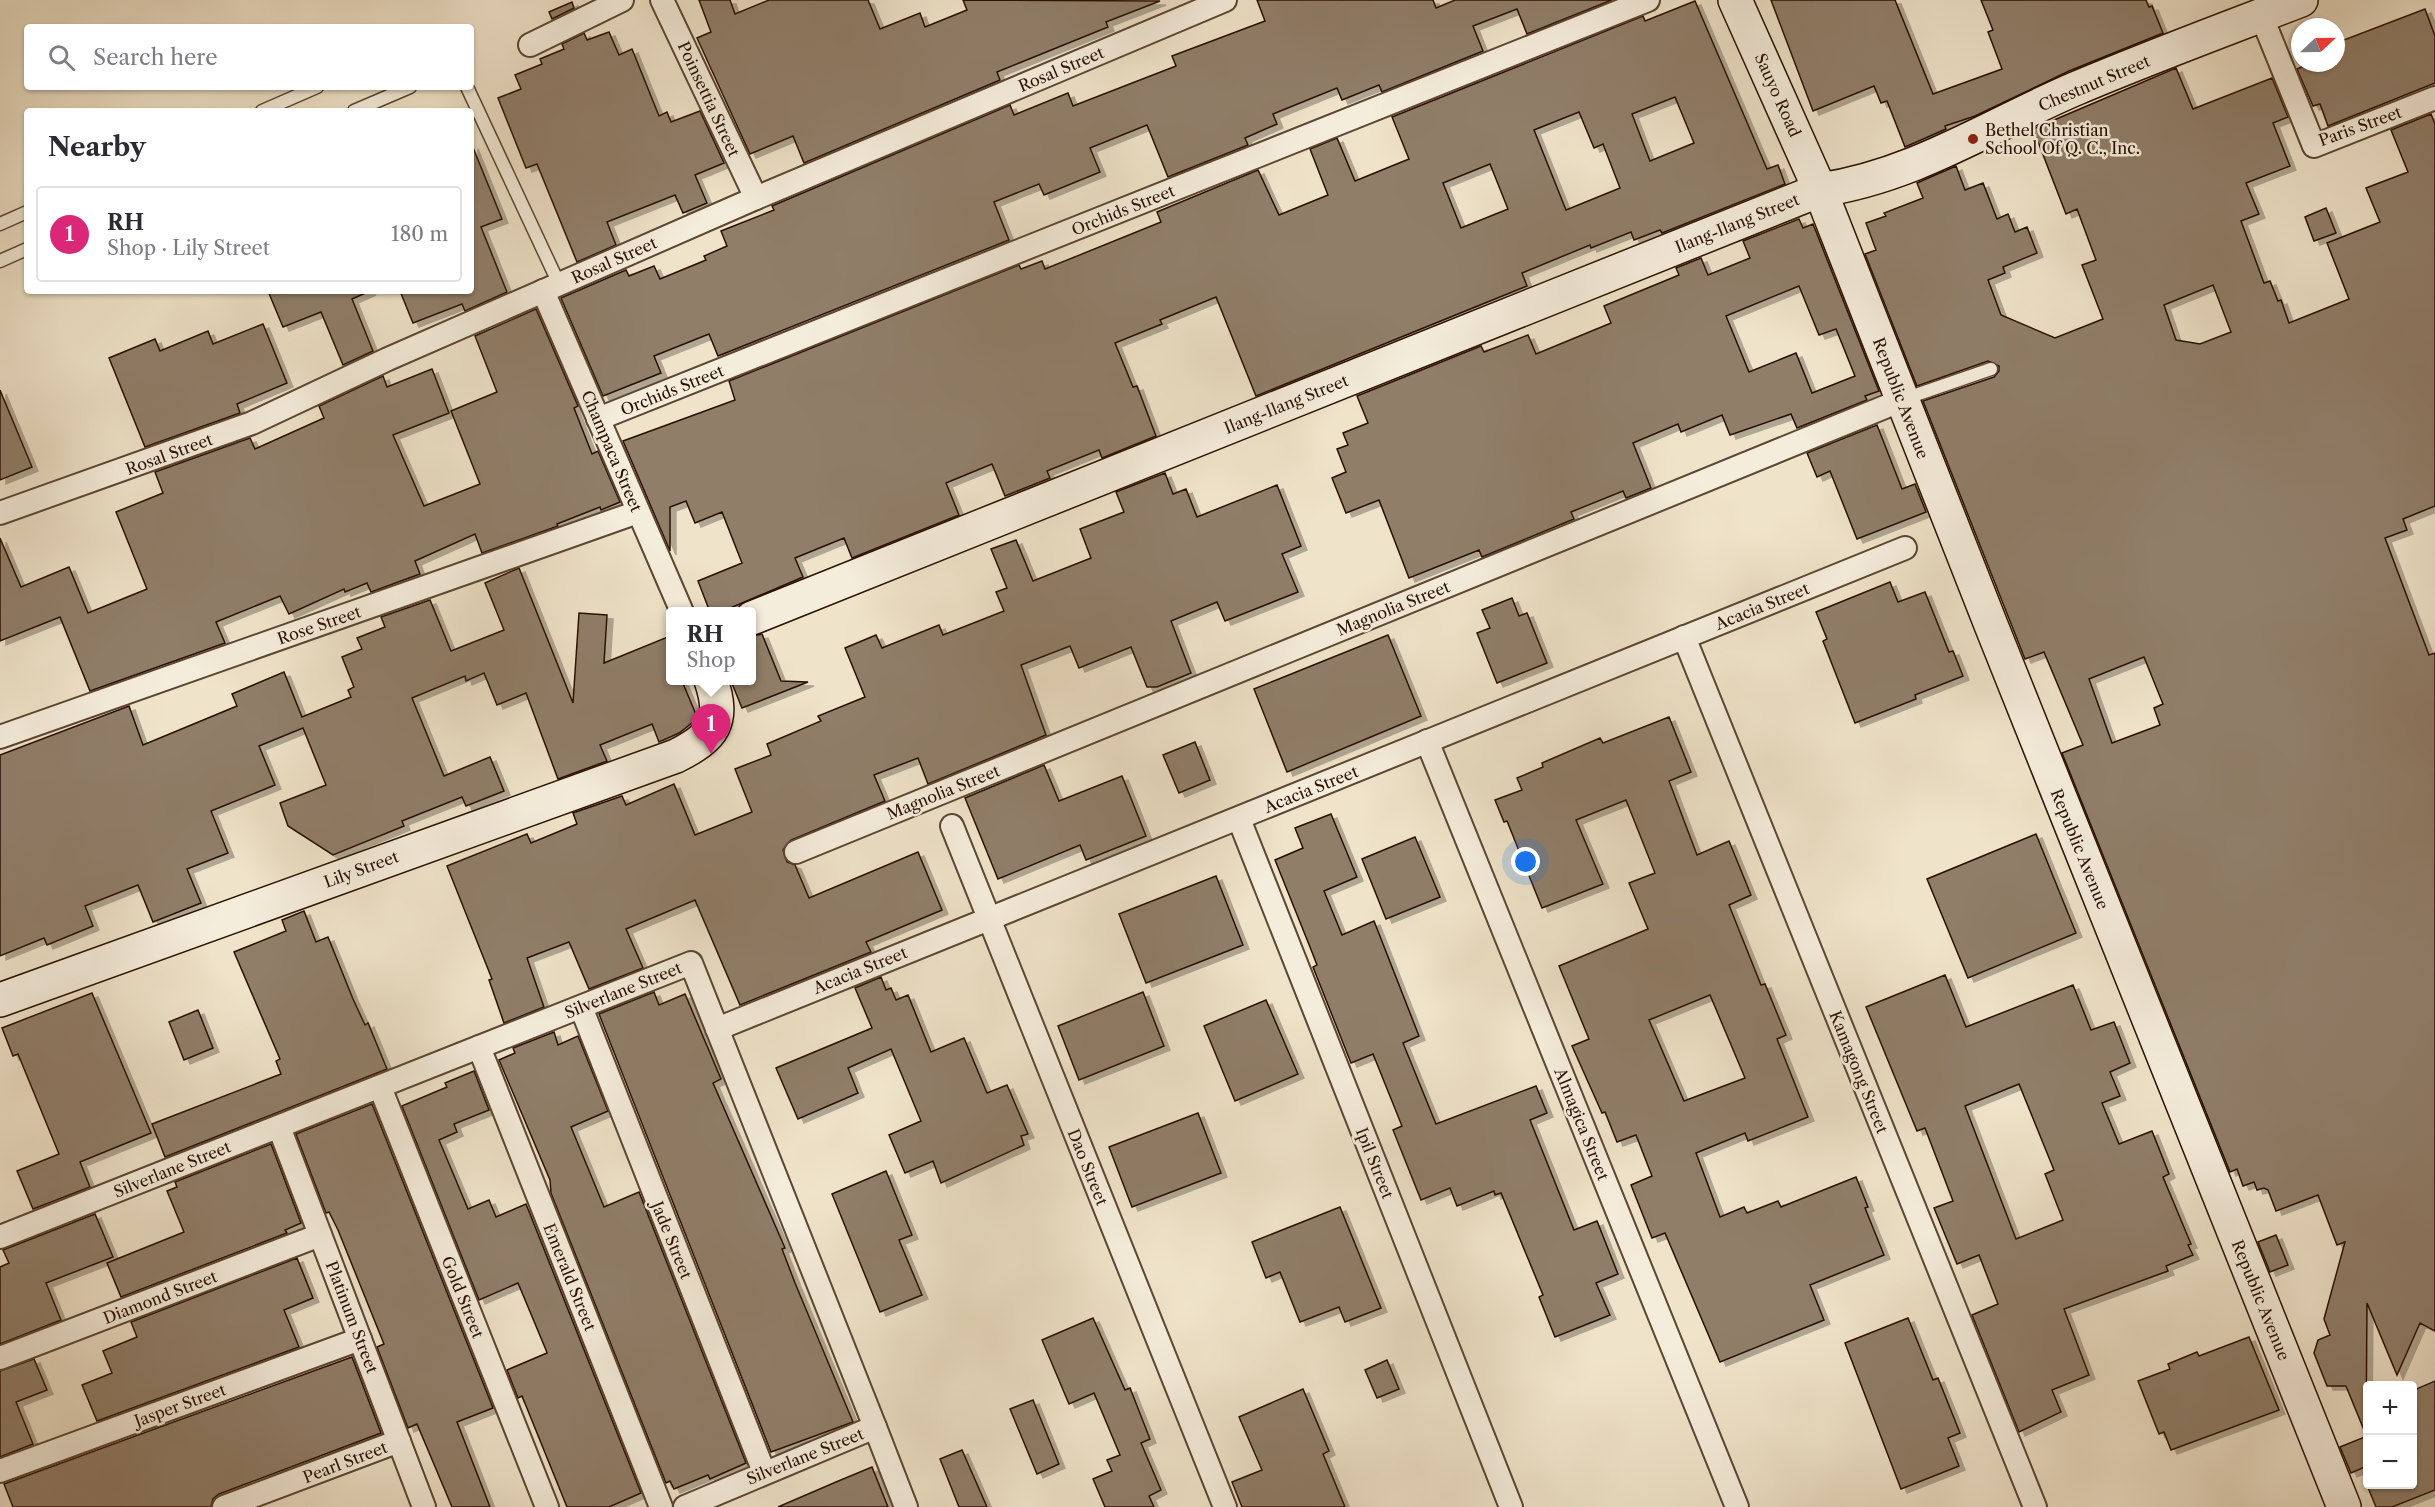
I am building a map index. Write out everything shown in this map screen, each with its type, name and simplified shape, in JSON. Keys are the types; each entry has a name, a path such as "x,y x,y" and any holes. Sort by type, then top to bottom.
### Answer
{"street":[{"path":"530,45 622,0"},
{"name":"Poinsettia Street","path":"662,0 756,198"},
{"name":"Rosal Street","path":"0,513 252,423 388,359 756,198 1225,0"},
{"name":"Orchids Street","path":"598,419 1648,0"},
{"name":"Sauyo Road","path":"1735,0 1820,190"},
{"name":"Chestnut Street","path":"1820,190 1860,184 1890,174 1958,146 2075,89 2301,0"},
{"name":"Paris Street","path":"2261,15 2314,146 2435,98"},
{"name":"Republic Avenue","path":"1820,190 2344,1507"},
{"name":"Ilang-Ilang Street","path":"756,616 1820,190"},
{"name":"Champaca Street","path":"551,288 598,419 680,607"},
{"name":"Magnolia Street","path":"796,852 1902,399"},
{"name":"Rose Street","path":"0,737 638,512"},
{"name":"Acacia Street","path":"717,1029 1905,548"},
{"name":"Kamagong Street","path":"1684,638 2035,1507"},
{"name":"Lily Street","path":"0,1000 676,756 699,743 715,727 717,703 712,685"},
{"name":"Almagica Street","path":"1427,741 1737,1507"},
{"name":"Ipil Street","path":"1239,819 1511,1507"},
{"name":"Dao Street","path":"951,826 1225,1507"},
{"name":"Silverlane Street","path":"0,1237 692,963 875,1427 685,1507"},
{"name":"Jade Street","path":"581,1007 764,1472"},
{"name":"Emerald Street","path":"478,1047 661,1507"},
{"name":"Gold Street","path":"380,1087 547,1507"},
{"name":"Platinum Street","path":"279,1127 424,1507"},
{"name":"Diamond Street","path":"0,1358 320,1235"},
{"name":"Jasper Street","path":"0,1471 360,1339"},
{"path":"875,1427 906,1507"},
{"name":"Pearl Street","path":"224,1507 399,1442"}],"lane":[{"path":"269,108 310,90"},
{"path":"361,108 403,90"},
{"name":"Champaca Street","path":"468,90 473,108"},
{"name":"Champaca Street","path":"475,113 551,288"},
{"path":"0,224 24,213"},
{"path":"0,261 24,250"},
{"name":"Magnolia Street","path":"1902,399 1990,369"}],"building":[{"path":"699,0 730,0 735,14 769,0 868,0 880,29 920,13 925,27 967,10 963,0 1160,1 1106,22 1108,27 997,72 1000,80 804,163 793,136 750,154 697,38 711,32"},
{"path":"1257,0 1433,0 1436,8 1455,0 1612,0 1527,34 1517,9 1473,26 1483,51 1382,92 1379,85 1342,100 1337,88 1273,114 1277,124 1245,138 1248,145 1168,177 1147,125 1090,148 1100,172 1044,195 1039,184 994,202 1009,240 718,356 709,334 654,356 661,373 603,396 561,298 626,270 629,276 654,266 660,279 706,260 704,256 727,246 721,231 774,210 772,206 1010,105 1014,115 1068,93 1073,106 1176,66 1172,56 1265,21"},
{"path":"1771,0 1895,0 1933,94 2002,69 1988,32 1993,30 1981,0 2146,0 2149,7 2152,6 2163,33 2069,71 1975,116 1945,126 1946,129 1905,147 1887,101 1881,103 1874,86 1813,111"},
{"path":"1695,1 1767,169 1778,165 1785,184 1662,233 1660,230 1634,240 1631,232 1591,248 1590,245 1522,273 1527,286 1256,396 1216,297 1160,320 1162,324 1115,343 1133,387 1137,386 1156,436 1102,458 1099,450 1047,471 1050,478 1005,496 992,464 946,483 959,515 852,558 844,538 795,558 803,577 733,607 708,607 698,581 742,563 722,512 695,523 686,501 670,507 670,551 623,441 735,400 729,381 1019,265 1021,269 1042,261 1045,269 1161,222 1157,212 1258,170 1279,215 1328,195 1310,149 1337,138 1355,181 1409,159 1392,117 1643,16 1645,21","holes":["1675,97 1694,143 1650,161 1632,114","1579,112 1594,148 1603,144 1620,188 1566,210 1534,130","1490,164 1508,209 1461,228 1443,183"]},
{"path":"572,2 574,8 552,19 549,12"},
{"path":"2425,9 2435,36 2435,83 2328,126 2320,104 2313,106 2298,72 2345,72 2345,40"},
{"path":"609,32 619,55 632,49 659,116 667,112 671,122 700,111 724,163 695,175 707,203 683,213 675,195 607,222 616,245 577,262 537,164 526,168 498,98 521,89 515,75 542,64 540,59 564,49 562,44 584,33 587,40"},
{"path":"2176,68 2193,109 2272,78 2288,117 2273,123 2290,166 2246,183 2259,214 2241,221 2264,283 2270,281 2278,301 2281,300 2289,323 2349,299 2327,243 2380,222 2366,188 2408,172 2391,130 2431,114 2435,124 2435,506 2403,519 2407,530 2385,538 2429,655 2435,653 2435,1331 2420,1323 2397,1375 2367,1303 2366,1381 2363,1381 2363,1428 2346,1386 2327,1386 2314,1353 2318,1340 2330,1335 2324,1319 2345,1242 2337,1245 2318,1195 2276,1211 2268,1190 2264,1188 2257,1190 2254,1182 2243,1186 2237,1169 2230,1172 2062,753 2083,745 2044,652 2025,659 1923,401 1994,377 1999,371 1999,366 1988,361 1917,386 1865,254 1876,250 1866,223 1886,216 1884,213 1923,198 1917,183 1956,166 1965,190 1983,183 1997,219 2008,214 2015,232 2027,227 2037,253 2003,267 2005,273 1988,280 2001,315 2055,338 2103,319 2082,265 2096,260 2077,209 2066,214 2033,129","holes":["2213,285 2231,332 2200,344 2176,340 2164,305","2144,657 2163,704 2154,708 2160,725 2112,743 2089,679"]},
{"path":"474,150 502,219 481,227 507,292 465,311 462,304 413,323 401,294 474,294"},
{"path":"2326,208 2336,233 2314,241 2305,217"},
{"path":"1799,219 1803,228 1813,224 1879,391 1865,396 1867,400 1797,428 1791,414 1730,435 1722,415 1681,432 1678,424 1633,443 1651,488 1626,498 1623,491 1571,512 1574,519 1482,557 1479,550 1409,578 1379,500 1346,513 1332,478 1346,472 1337,449 1348,445 1343,433 1368,423 1357,396 1481,346 1484,352 1528,335 1536,354 1611,323 1604,306 1679,275 1676,268 1701,258 1708,275 1750,258 1743,241","holes":["1799,286 1819,335 1836,329 1855,376 1812,393 1796,353 1749,372 1726,316"]},
{"path":"269,294 363,294 352,299 373,351 343,365 321,312 283,327"},
{"path":"536,309 578,406 574,408 592,454 598,451 620,502 601,510 600,507 557,524 558,526 482,553 475,534 415,561 420,574 371,592 367,583 345,592 344,589 289,614 280,596 216,622 225,643 90,691 60,617 0,641 0,538 21,587 69,567 88,613 147,589 116,512 163,493 155,472 250,438 255,449 324,418 319,406 383,376 387,387 432,369 449,413 393,435 424,506 480,484 451,411 497,392 475,336"},
{"path":"263,324 287,383 237,404 240,413 145,447 109,358 155,339 160,351 208,331 213,344"},
{"path":"0,390 32,467 0,480"},
{"path":"1877,425 1902,489 1915,484 1926,512 1857,539 1830,471 1817,477 1807,453"},
{"path":"1165,473 1173,494 1186,489 1197,517 1277,485 1301,546 1282,554 1298,592 1225,621 1217,602 1171,621 1191,673 1157,687 1147,687 1131,647 1079,668 1070,646 1021,665 1046,735 928,784 918,758 874,775 885,801 791,840 783,850 787,862 795,865 809,898 918,852 942,910 866,942 871,952 740,1005 695,900 626,929 643,968 589,989 569,942 527,958 544,1007 504,1023 489,980 492,979 447,866 527,834 531,843 577,824 573,813 622,796 626,805 674,784 695,835 752,812 735,769 771,755 767,744 821,721 818,716 865,697 845,648 876,635 882,648 939,625 943,635 1004,611 996,592 1007,588 991,549 1016,540 1033,581 1091,558 1080,529 1124,512 1116,492"},
{"path":"519,568 573,703 579,613 607,615 604,663 666,638 666,685 684,685 697,717 679,733 659,742 652,724 600,745 607,761 558,779 526,693 497,705 484,673 466,681 465,676 412,698 444,776 490,757 504,791 466,806 462,797 402,821 404,826 333,855 288,826 280,803 326,785 303,728 259,746 275,785 211,811 228,853 187,869 201,903 153,922 138,885 85,906 93,926 47,945 44,938 0,956 0,755 129,706 143,745 237,706 232,694 284,672 302,717 351,697 348,690 354,687 342,657 362,649 357,638 385,627 381,617 430,600 451,651 504,630 485,583"},
{"path":"1890,582 1898,602 1925,592 1949,652 1953,651 1963,676 1915,695 1916,699 1855,723 1823,641 1827,639 1816,612"},
{"path":"1512,598 1519,616 1527,613 1547,663 1497,683 1477,633 1490,628 1482,610"},
{"path":"762,634 781,681 808,682 742,708 733,685 756,685 756,635"},
{"path":"1388,635 1421,716 1287,772 1254,689"},
{"path":"1669,717 1691,772 1669,781 1697,855 1729,841 1751,895 1729,905 1761,985 1765,984 1786,1035 1777,1039 1808,1117 1748,1141 1745,1133 1696,1153 1720,1217 1744,1207 1747,1213 1778,1201 1781,1207 1856,1177 1868,1207 1865,1208 1884,1255 1810,1285 1824,1320 1720,1362 1665,1233 1652,1238 1631,1185 1652,1176 1636,1135 1617,1142 1605,1112 1602,1113 1572,1046 1589,1039 1559,966 1648,929 1629,883 1655,873 1626,800 1576,820 1603,884 1542,908 1507,821 1504,822 1495,800 1522,790 1517,778 1543,767 1542,763 1600,738 1603,743","holes":["1710,995 1745,1078 1684,1101 1649,1020"]},
{"path":"1195,742 1210,780 1179,793 1163,755"},
{"path":"1044,765 1059,801 1122,776 1146,836 1086,860 1080,845 998,879 965,798"},
{"path":"1331,814 1357,877 1324,891 1342,935 1374,921 1419,1036 1403,1043 1436,1124 1536,1086 1547,1113 1530,1120 1574,1230 1597,1221 1618,1274 1596,1283 1610,1315 1555,1337 1539,1297 1543,1295 1501,1193 1495,1195 1494,1191 1457,1206 1450,1188 1421,1200 1393,1130 1402,1126 1373,1054 1351,1063 1313,967 1317,965 1275,860 1303,848 1295,828"},
{"path":"2036,834 2076,933 1968,978 1927,879"},
{"path":"1415,837 1440,897 1386,919 1362,859"},
{"path":"1216,876 1243,945 1146,983 1119,914"},
{"path":"304,911 316,942 328,937 353,999 365,1025 368,1023 387,1069 165,1157 152,1124 281,1074 276,1061 280,1059 234,952 286,931 282,920"},
{"path":"1945,975 1966,1027 2073,985 2091,1030 2114,1022 2130,1063 2110,1072 2120,1096 2102,1103 2119,1144 2152,1131 2169,1174 2163,1177 2191,1244 2188,1245 2193,1255 2166,1266 2168,1271 2064,1309 2089,1375 2052,1390 2061,1412 2019,1432 1972,1315 1998,1304 1979,1255 1957,1264 1934,1208 1953,1201 1925,1128 1917,1131 1866,1007","holes":["2019,1084 2054,1170 2045,1174 2063,1220 2016,1239 1965,1106"]},
{"path":"881,977 886,990 891,988 896,1000 908,995 931,1052 964,1038 987,1093 1007,1085 1028,1134 1021,1136 1024,1145 941,1183 933,1161 905,1173 889,1135 921,1121 891,1049 848,1068 858,1093 798,1119 776,1068 872,1028 855,988"},
{"path":"654,992 659,1005 685,994 721,1079 713,1083 785,1248 782,1249 795,1283 853,1422 771,1452 599,1014"},
{"path":"1143,992 1164,1046 1079,1080 1058,1026"},
{"path":"92,993 151,1133 80,1162 90,1187 33,1209 17,1171 59,1154 18,1054 13,1056 2,1028"},
{"path":"1266,1000 1298,1074 1235,1101 1204,1026"},
{"path":"198,1010 213,1048 184,1060 169,1022"},
{"path":"554,1032 558,1045 578,1036 608,1111 571,1127 604,1207 639,1192 746,1463 710,1479 708,1475 674,1489 670,1481 666,1483 551,1193 550,1180 499,1060 515,1053 513,1048"},
{"path":"474,1071 489,1110 454,1124 457,1132 439,1140 468,1209 489,1200 496,1217 526,1204 641,1493 609,1507 567,1507 522,1396 518,1398 507,1370 547,1353 546,1350 518,1283 479,1300 402,1106 447,1087 445,1083"},
{"path":"372,1104 493,1408 457,1422 490,1507 452,1507 417,1424 408,1428 377,1347 384,1344 338,1230 329,1212 326,1213 296,1134"},
{"path":"1198,1113 1221,1173 1132,1207 1109,1147"},
{"path":"271,1144 301,1223 285,1230 287,1233 121,1297 107,1263 184,1232 167,1191 177,1187 175,1182"},
{"path":"886,1171 912,1235 899,1240 922,1295 880,1312 832,1194"},
{"path":"1340,1207 1381,1308 1345,1322 1339,1307 1300,1322 1280,1272 1266,1278 1252,1242"},
{"path":"95,1214 113,1257 46,1283 61,1320 0,1344 0,1267 9,1263 3,1250"},
{"path":"2276,1235 2288,1265 2270,1272 2258,1242"},
{"path":"297,1258 313,1298 284,1310 299,1347 97,1421 82,1385 112,1373 103,1351 137,1337 131,1322"},
{"path":"1093,1318 1125,1390 1130,1388 1150,1439 1141,1443 1161,1490 1149,1496 1154,1507 1105,1507 1093,1479 1112,1471 1107,1460 1120,1455 1094,1393 1069,1404 1042,1340"},
{"path":"1908,1318 1933,1380 1938,1378 1960,1433 1948,1438 1959,1466 1901,1489 1845,1343"},
{"path":"2249,1337 2279,1410 2171,1450 2164,1432 2159,1434 2138,1381 2170,1369 2168,1364 2197,1352 2199,1356"},
{"path":"352,1357 381,1433 219,1494 213,1499 211,1507 13,1507 4,1484"},
{"path":"34,1359 47,1390 16,1402 33,1444 0,1457 0,1371"},
{"path":"1387,1360 1399,1389 1377,1398 1365,1370"},
{"path":"2435,1381 2435,1490 2392,1507 2376,1507 2369,1489 2417,1489 2417,1389"},
{"path":"1303,1389 1329,1451 1323,1454 1345,1507 1242,1507 1232,1482 1262,1470 1239,1417"},
{"path":"1033,1400 1059,1464 1037,1474 1010,1409"},
{"path":"2363,1438 2363,1468 2351,1473 2340,1447"},
{"path":"962,1450 987,1507 959,1507 940,1459"},
{"path":"872,1467 888,1507 778,1507 836,1482"}],"place":[{"name":"Bethel Christian School Of Q. C., Inc.","path":"1973,139"},
{"name":"RH","path":"711,754"}]}
